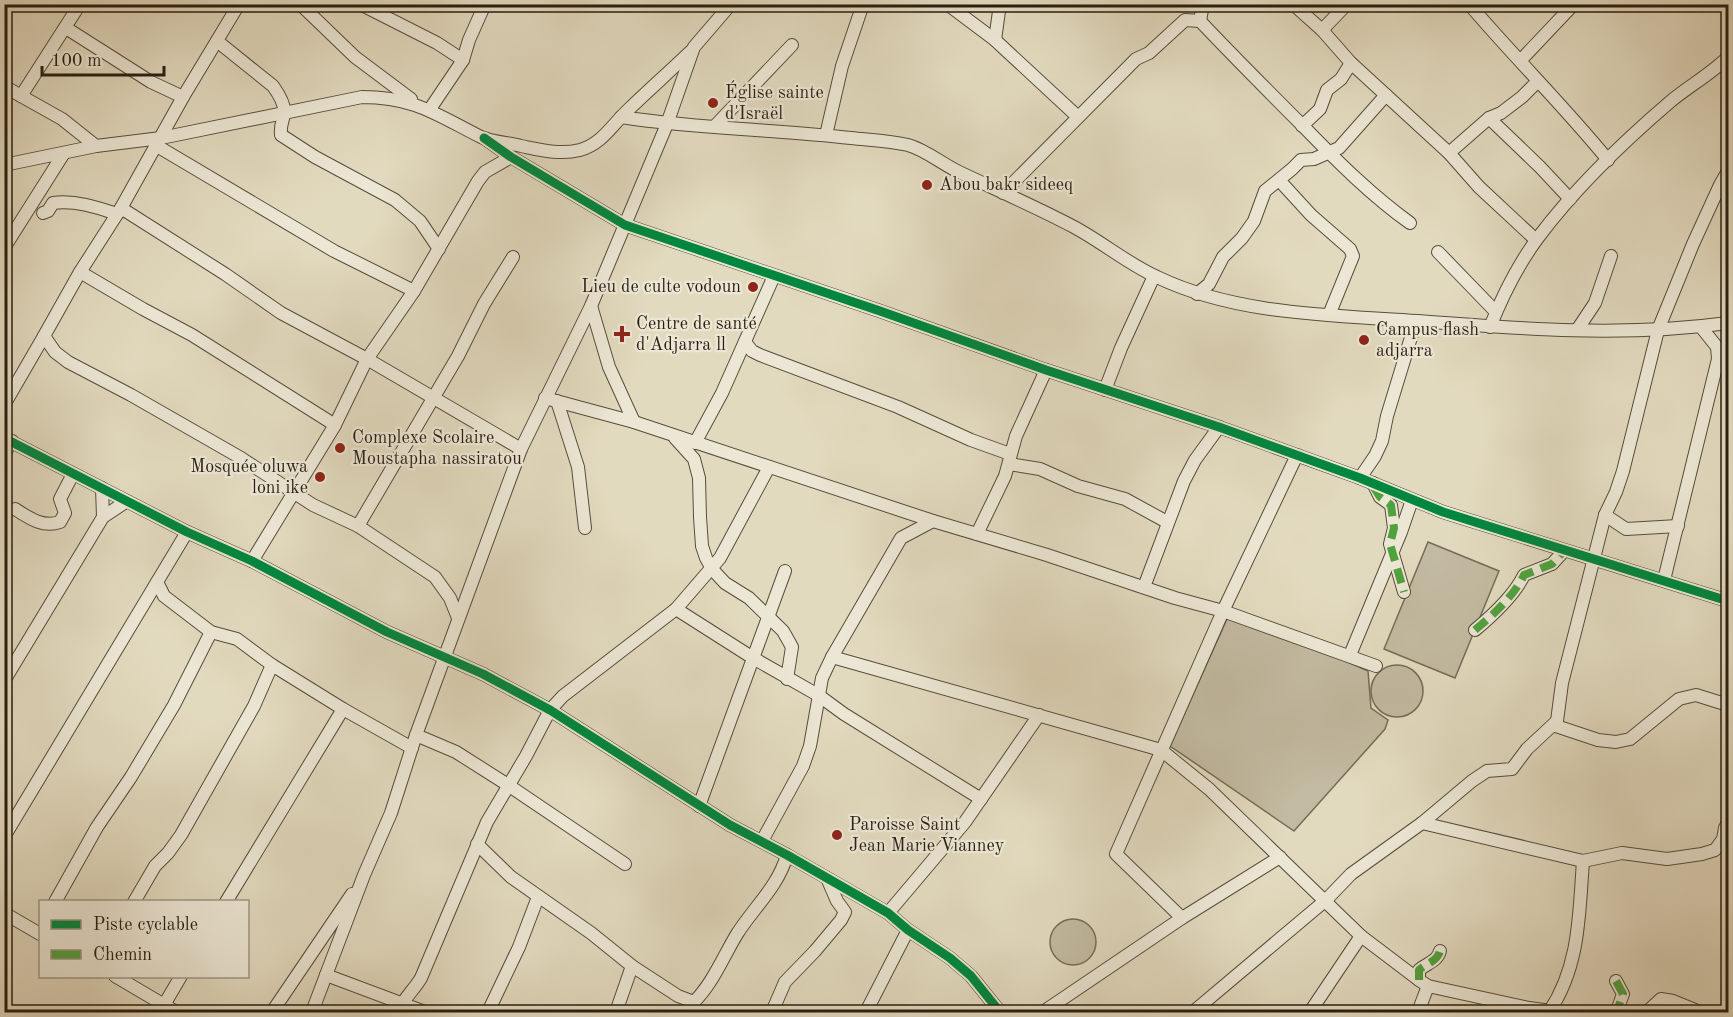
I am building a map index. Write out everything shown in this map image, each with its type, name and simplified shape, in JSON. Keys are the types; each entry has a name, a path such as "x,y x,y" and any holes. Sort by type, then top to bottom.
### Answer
{"street":[{"path":"21,96 80,4"},
{"path":"4,405 239,4"},
{"path":"360,4 436,43 463,60"},
{"path":"430,110 463,60 485,4"},
{"path":"484,138 548,151 562,152 590,146 607,134 621,117 694,47 730,4"},
{"path":"826,135 842,66 863,4"},
{"path":"947,4 995,40 1078,117"},
{"path":"995,40 1000,4"},
{"path":"1200,21 1203,4"},
{"path":"1293,4 1322,30 1351,63 1449,153 1479,186 1536,240"},
{"path":"1322,30 1347,4"},
{"path":"1469,4 1608,160"},
{"path":"1521,60 1574,4"},
{"path":"303,5 355,57 418,104 484,138 511,157 625,225 1219,427 1360,478 1412,501 1564,551 1596,558 1728,601"},
{"path":"1003,193 1136,59 1149,53 1185,20 1200,21 1328,153 1388,207 1410,223"},
{"path":"66,28 151,82 183,97"},
{"path":"218,41 273,86 279,95 285,113 280,135 315,157 395,200 420,221 439,249"},
{"path":"715,126 792,45"},
{"path":"312,1012 364,875 391,813 444,656 521,449 551,399 667,124 694,47"},
{"path":"1490,327 1514,277 1536,240 1570,199 1656,114 1692,83 1728,57"},
{"path":"1302,126 1320,109 1327,90 1341,79 1351,63"},
{"path":"1449,153 1489,118 1501,113 1522,98 1538,81"},
{"path":"4,86 62,119 96,146"},
{"path":"1197,294 1209,284 1223,257 1242,238 1254,221 1264,191 1301,159 1314,159 1338,148 1386,95"},
{"path":"4,165 96,146 159,142 362,97 396,99 418,104"},
{"path":"621,117 667,124 826,135 909,145 1075,227 1154,276 1197,294 1235,302 1329,315 1490,327 1658,330 1728,323"},
{"path":"1489,118 1570,199"},
{"path":"159,142 334,251 414,291"},
{"path":"4,248 63,153"},
{"path":"252,561 334,424 368,359 414,291 481,176 511,157"},
{"path":"1728,171 1693,244 1658,330 1617,492 1605,515 1596,558 1562,683 1556,726 1598,740 1616,742 1630,740 1679,699 1696,695 1728,705"},
{"path":"1279,180 1311,215 1350,249 1353,256 1329,315"},
{"path":"43,213 48,211 53,203 63,202 119,211 225,274 281,313 368,359 521,449"},
{"path":"1438,252 1496,312"},
{"path":"1577,330 1595,303 1611,256"},
{"path":"358,526 513,257"},
{"path":"80,272 192,335 334,424"},
{"path":"695,443 722,393 774,276"},
{"path":"1105,390 1121,348 1154,276"},
{"path":"591,306 609,367 634,422"},
{"path":"1360,478 1382,441 1387,416 1416,321"},
{"path":"1664,580 1718,360 1717,347 1701,327"},
{"path":"44,336 55,352 68,362 241,458 313,505 358,526 435,577 450,598 458,618"},
{"path":"745,342 752,351 760,355 898,407 1010,459 1078,486 1125,499 1167,522"},
{"path":"977,534 999,492 1016,436 1046,370"},
{"path":"551,399 634,422 933,521 1175,598 1223,611 1376,666"},
{"path":"551,399 578,467 582,483 585,528"},
{"path":"1144,587 1184,482 1195,460 1219,427"},
{"path":"673,436 694,459 699,478 702,546 712,569 725,583 762,610 783,631 792,647 787,679"},
{"path":"4,454 8,439 187,532 252,561 387,633 483,674 550,710 730,825 888,913 971,976 1000,1012"},
{"path":"1182,918 1116,854 1161,750 1188,695 1223,611 1298,455"},
{"path":"400,1008 421,978 477,844 550,710 563,696 676,609 720,558 769,467"},
{"path":"15,509 35,521 53,524 60,522 65,513 60,499 73,474"},
{"path":"1373,483 1380,496 1391,505 1394,528 1390,544 1391,552 1404,592"},
{"path":"102,488 103,517"},
{"path":"4,681 103,517 127,501"},
{"path":"1350,655 1412,501"},
{"path":"1605,515 1626,529 1678,526"},
{"path":"762,841 803,766 810,746 822,678 832,657 901,538 933,521"},
{"path":"4,837 187,532"},
{"path":"1475,630 1519,586 1524,575 1552,564 1564,551"},
{"path":"699,806 785,571"},
{"path":"157,582 164,596 212,632 237,639 344,710 412,748"},
{"path":"676,609 787,679 818,695 844,714 981,799"},
{"path":"57,900 97,827 174,705 212,632"},
{"path":"832,657 1161,750 1209,789 1361,936 1423,983 1558,1012"},
{"path":"135,900 155,866 181,835 254,706 273,665"},
{"path":"227,900 344,710"},
{"path":"888,913 964,822 1039,715"},
{"path":"1193,1012 1326,900 1350,874 1422,823 1487,771 1512,770 1527,749 1557,722"},
{"path":"416,735 456,752 625,864"},
{"path":"1422,823 1583,861 1622,853 1653,859 1702,854 1714,850 1723,839 1728,822"},
{"path":"477,844 511,877 692,1007 704,992 737,934 780,876 787,855"},
{"path":"1043,1012 1182,918 1280,857"},
{"path":"1550,1012 1566,981 1577,945 1583,861"},
{"path":"272,1012 364,875"},
{"path":"772,1012 785,982 841,920 845,912 837,901 827,878"},
{"path":"488,1012 519,947 538,897"},
{"path":"4,913 39,930"},
{"path":"866,1012 908,930"},
{"path":"1310,1012 1361,936"},
{"path":"1418,1012 1423,983 1419,970 1438,957 1440,951"},
{"path":"616,1012 632,966"},
{"path":"326,975 400,1008 425,1012"},
{"path":"118,978 176,1012"},
{"path":"164,1005 180,978"},
{"path":"1616,981 1623,994 1618,1008 1623,1012"},
{"path":"1647,1012 1661,999 1673,1001 1700,1012"},
{"path":"1726,1012 1728,1008"},
{"path":"4,1009 11,1012"}],"shaded area":[{"path":"1428,542 1499,571 1455,678 1384,649"},
{"path":"1231,610 1368,671 1371,708 1388,720 1385,729 1294,831 1170,746"},
{"path":"1392,665 1402,665 1416,672 1423,691 1416,710 1402,717 1392,717 1382,713 1375,706 1371,696 1371,686 1375,676 1382,669"},
{"path":"1073,919 1089,926 1096,942 1089,958 1073,965 1057,958 1050,942 1057,926"}],"marked path":[{"path":"1373,486 1380,497 1391,505 1394,528 1390,544 1404,592"},
{"path":"1475,630 1509,598 1524,575 1552,564 1564,551"},
{"path":"1419,980 1419,970 1434,960 1440,951"},
{"path":"1616,981 1623,994 1618,1008 1623,1012"}],"cycle path":[{"path":"484,138 511,157 625,225 1219,427 1360,478 1443,512 1728,601"},
{"path":"4,438 187,532 252,561 387,632 483,674 550,710 730,825 888,913 971,976 1000,1012"}],"place":[{"name":"Église sainte d'Israël","path":"713,103"},
{"name":"Abou bakr sideeq","path":"927,185"},
{"name":"Lieu de culte vodoun","path":"753,287"},
{"name":"Centre de santé d'Adjarra ll","path":"622,334"},
{"name":"Campus flash adjarra","path":"1364,340"},
{"name":"Complexe Scolaire Moustapha nassiratou","path":"340,448"},
{"name":"Mosquée oluwa loni ike","path":"320,477"},
{"name":"Paroisse Saint Jean Marie Vianney","path":"837,835"}]}
